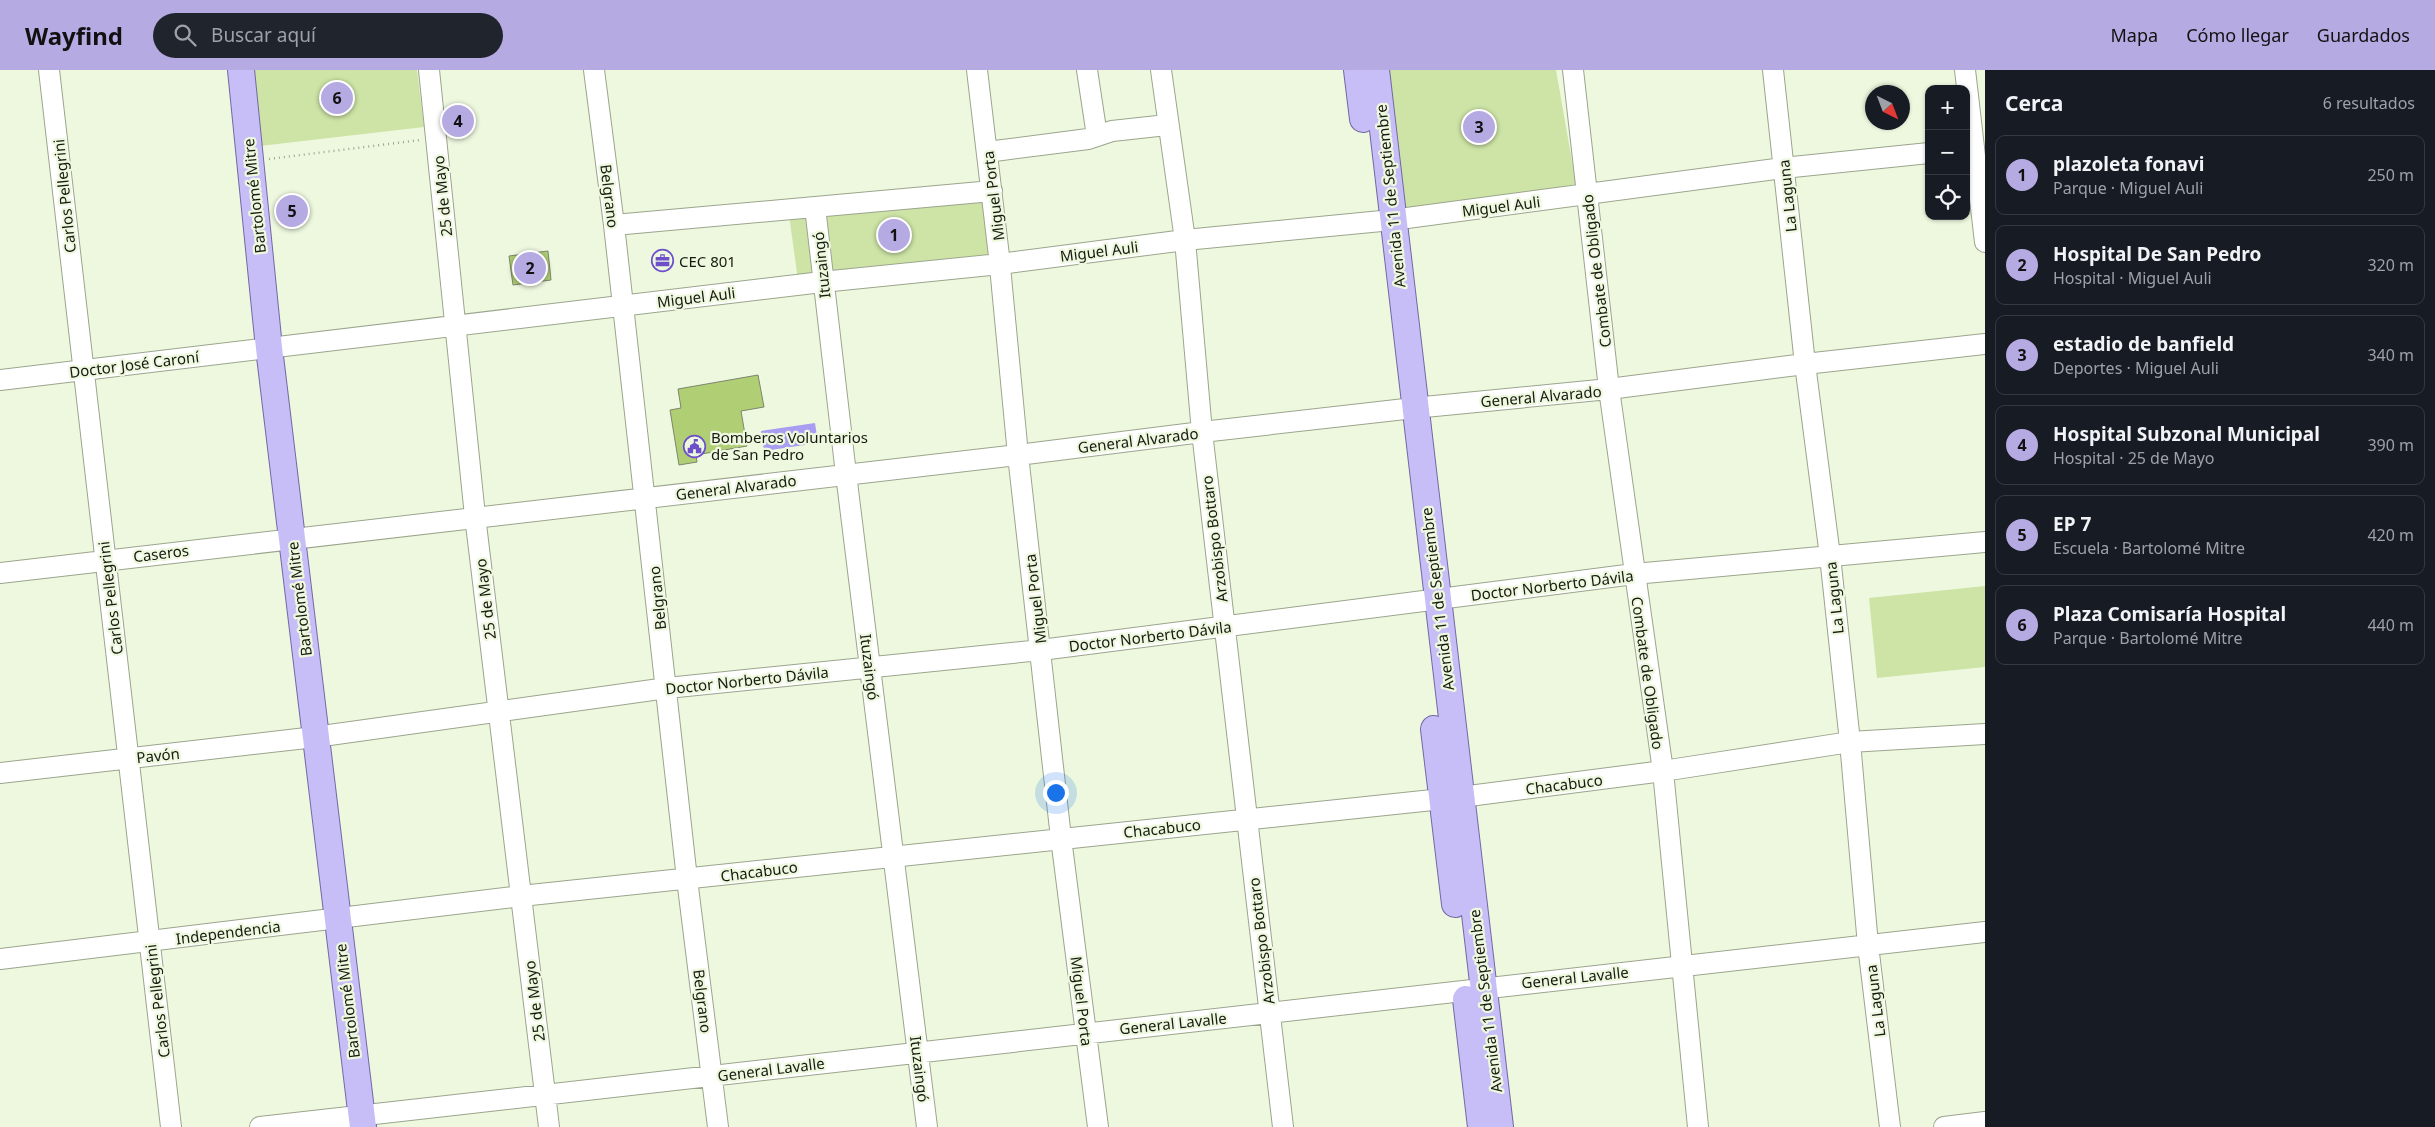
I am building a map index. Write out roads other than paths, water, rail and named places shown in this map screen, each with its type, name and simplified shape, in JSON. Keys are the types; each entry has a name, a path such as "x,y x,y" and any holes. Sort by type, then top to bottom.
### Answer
{"main road":[{"name":"Bartolomé Mitre","path":"241,70 268,348 362,1121"},
{"name":"Avenida 11 de Septiembre","path":"1358,70 1384,221 1452,798 1474,988 1481,1127"},
{"name":"Avenida 11 de Septiembre","path":"1376,70 1384,221"},
{"name":"Avenida 11 de Septiembre","path":"1474,988 1500,1127"}],"street":[{"name":"Carlos Pellegrini","path":"49,70 171,1127"},
{"name":"25 de Mayo","path":"430,70 475,516 549,1127"},
{"name":"Belgrano","path":"594,70 624,307 687,879 718,1127"},
{"name":"Miguel Porta","path":"977,70 988,152 1018,455 1061,838 1098,1127"},
{"path":"1088,70 1097,136"},
{"name":"Arzobispo Bottaro","path":"1161,70 1185,240 1202,432 1283,1127"},
{"name":"Combate de Obligado","path":"1572,70 1609,389 1663,771 1698,1127"},
{"name":"La Laguna","path":"1773,70 1805,364 1830,556 1850,742 1868,945 1890,1127"},
{"path":"1965,70 1985,242"},
{"path":"988,152 1097,136 1112,131 1168,125"},
{"name":"Miguel Auli","path":"268,348 822,282 1000,264 1185,240 1384,221 1784,168 1925,153"},
{"path":"614,225 992,191"},
{"name":"Ituzaingó","path":"815,207 822,282 927,1127"},
{"name":"General Alvarado","path":"292,538 475,516 646,499 1406,408 1609,389 1805,364 1985,344"},
{"name":"Doctor José Caroní","path":"0,380 268,348"},
{"name":"Caseros","path":"0,573 292,538"},
{"name":"Doctor Norberto Dávila","path":"316,737 666,688 1041,650 1634,574 1985,542"},
{"name":"Chacabuco","path":"338,918 893,855 1452,798 1663,771 1850,742 1985,734"},
{"name":"Pavón","path":"0,773 316,737"},
{"name":"Independencia","path":"0,959 338,918"},
{"name":"General Lavalle","path":"260,1127 362,1121 545,1094 1985,932"},
{"path":"1944,1127 1985,1122"}],"place":[{"name":"Plaza Comisaría Hospital","path":"337,98"},
{"name":"Hospital Subzonal Municipal","path":"458,121"},
{"name":"estadio de banfield","path":"1479,127"},
{"name":"EP 7","path":"292,211"},
{"name":"plazoleta fonavi","path":"894,235"},
{"name":"CEC 801","path":"663,261"},
{"name":"Hospital De San Pedro","path":"530,268"},
{"name":"Bomberos Voluntarios de San Pedro","path":"695,446"}]}
